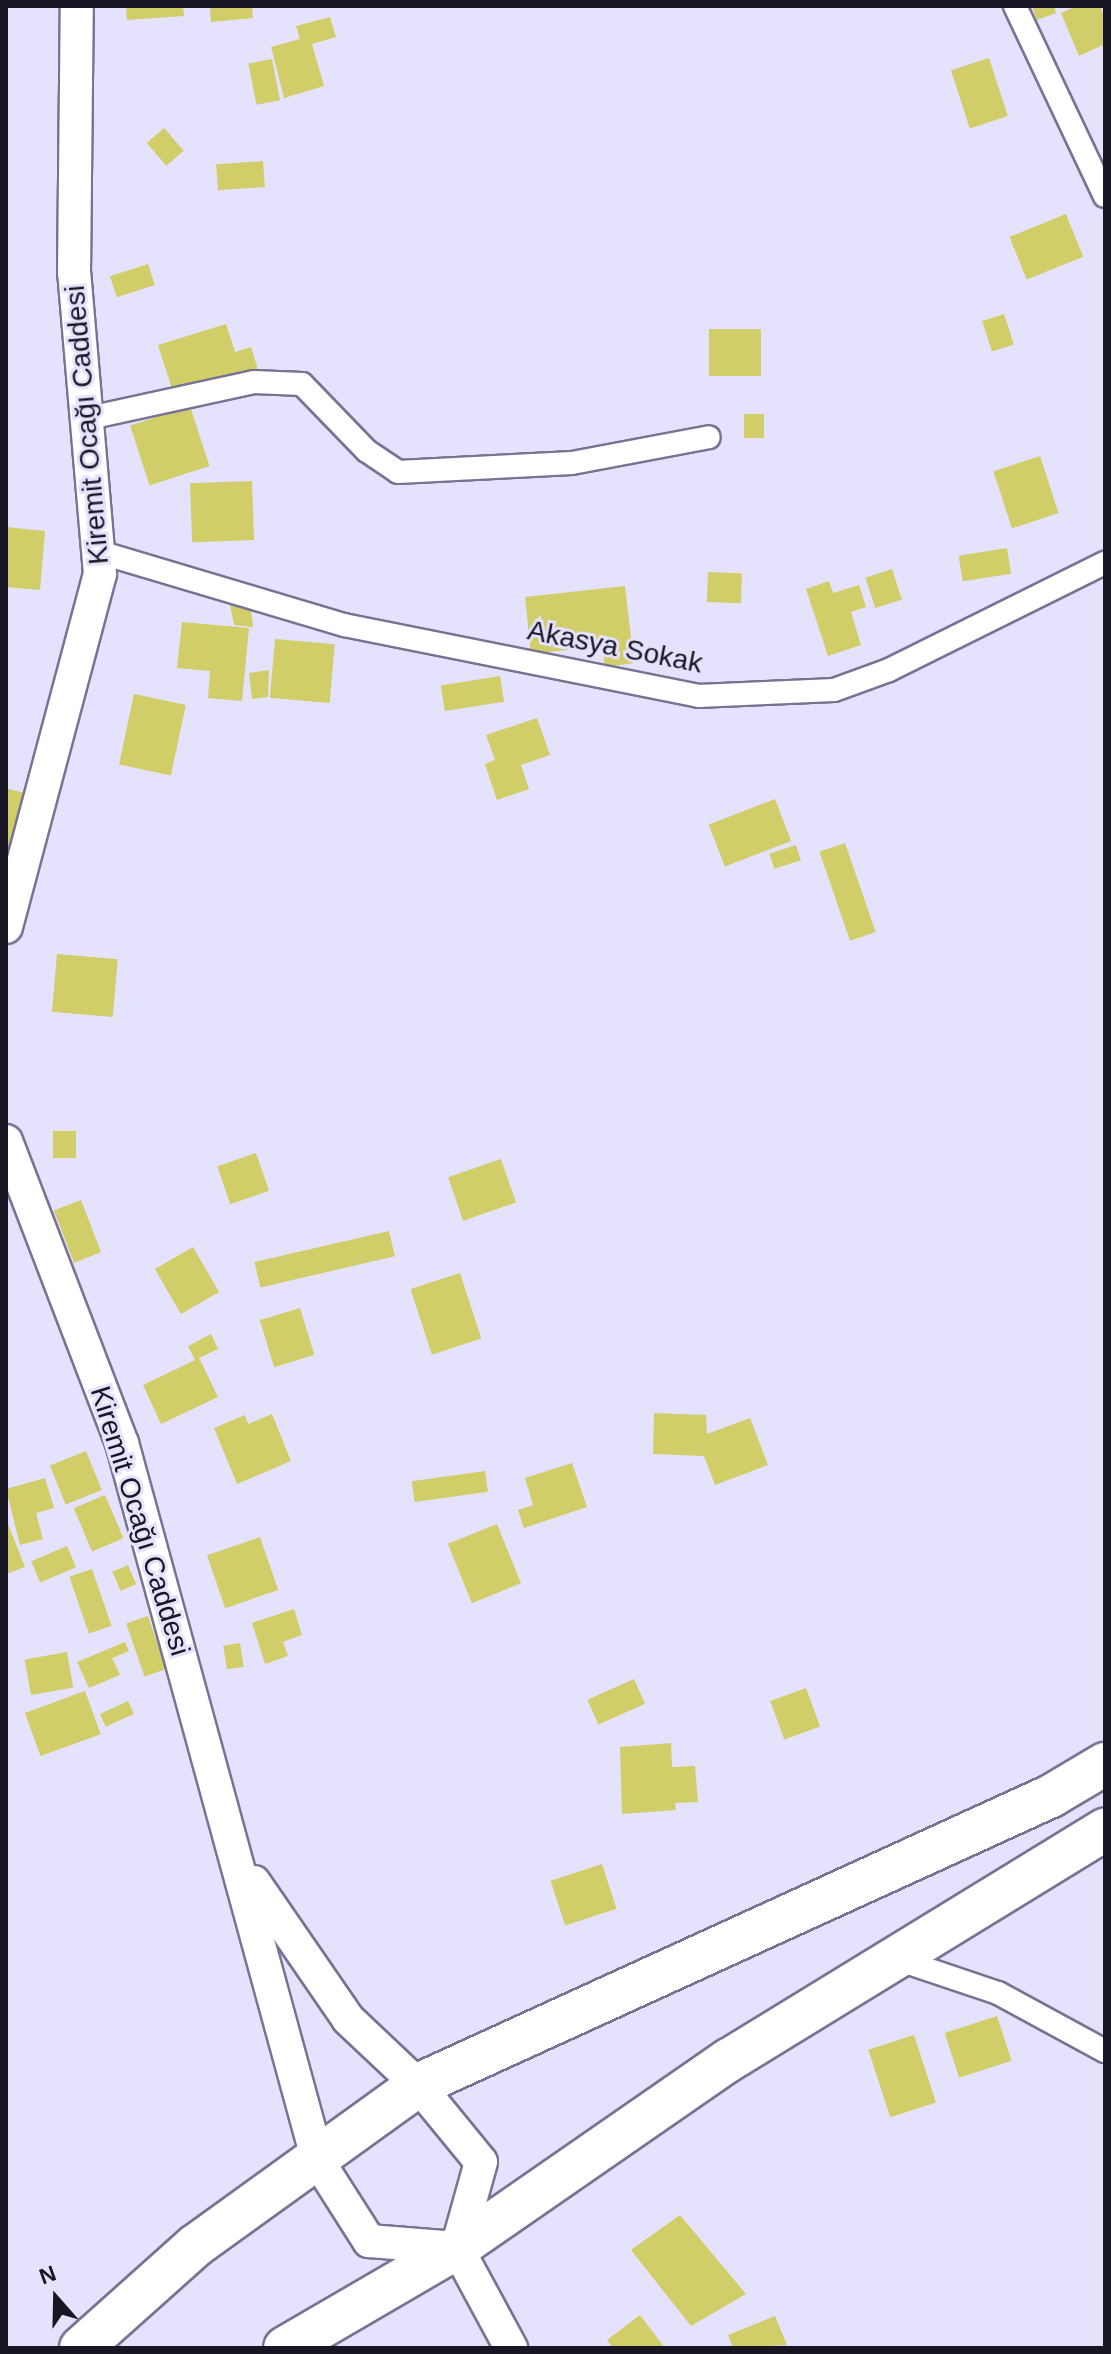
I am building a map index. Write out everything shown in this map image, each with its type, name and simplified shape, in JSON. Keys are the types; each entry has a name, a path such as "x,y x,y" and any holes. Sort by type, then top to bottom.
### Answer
{"highway":[{"path":"81,2348 195,2246 318,2161 418,2085 1051,1796 1105,1764"},
{"path":"285,2348 457,2248 729,2060 1105,1830"}],"street":[{"name":"Kiremit Ocağı Caddesi","path":"6,927 100,574 89,418 74,273 77,6"},
{"path":"1015,6 1105,196"},
{"path":"89,418 254,382 302,384 367,451 398,472 572,463 709,437"},
{"name":"Akasya Sokak","path":"99,552 344,625 698,696 834,690 889,670 1105,563"},
{"name":"Kiremit Ocağı Caddesi","path":"6,1141 122,1443 240,1862 318,2161 369,2241 457,2248"},
{"path":"240,1862 348,2019 418,2085 481,2162 457,2248 511,2348"},
{"path":"894,1958 998,1993 1105,2051"}],"building":[{"path":"126,6 183,6 184,16 127,20"},
{"path":"210,6 252,6 253,18 211,22"},
{"path":"1032,6 1054,6 1056,13 1037,20"},
{"path":"1077,6 1100,6 1105,18 1105,44 1079,56 1061,13"},
{"path":"330,17 336,37 312,44 324,86 284,98 271,47 300,39 296,26"},
{"path":"989,58 1008,116 970,128 951,70"},
{"path":"272,59 280,100 256,105 248,64"},
{"path":"164,128 184,151 166,166 147,143"},
{"path":"263,161 265,187 218,190 216,164"},
{"path":"1066,214 1083,257 1027,280 1009,237"},
{"path":"148,264 155,285 117,297 110,276"},
{"path":"1004,314 1014,344 992,352 982,321"},
{"path":"226,324 235,352 251,347 258,370 174,395 158,345"},
{"path":"709,329 761,329 761,376 709,376"},
{"path":"190,406 209,466 150,485 130,425"},
{"path":"744,414 764,414 764,438 744,438"},
{"path":"1040,456 1059,513 1012,528 993,471"},
{"path":"252,481 254,540 192,542 190,483"},
{"path":"6,527 45,531 40,590 6,587"},
{"path":"1007,548 1011,574 963,581 959,556"},
{"path":"892,569 902,599 875,608 865,578"},
{"path":"708,572 742,573 741,603 707,602"},
{"path":"829,581 833,593 859,585 866,607 851,612 861,645 828,656 806,589"},
{"path":"625,586 634,663 605,667 602,646 531,654 525,597"},
{"path":"250,602 253,627 234,625 230,605"},
{"path":"182,622 249,628 242,701 208,698 210,671 177,668"},
{"path":"275,639 335,644 330,703 270,698"},
{"path":"269,670 268,697 252,699 249,673"},
{"path":"500,676 504,702 445,711 441,685"},
{"path":"134,694 186,705 171,775 119,764"},
{"path":"537,718 550,755 521,765 529,789 497,800 485,764 495,760 486,735"},
{"path":"6,788 28,794 9,860 6,859"},
{"path":"775,799 791,841 725,866 709,824"},
{"path":"845,843 876,932 850,941 819,852"},
{"path":"796,845 801,860 774,869 769,854"},
{"path":"57,954 118,959 113,1017 52,1012"},
{"path":"53,1131 76,1131 76,1158 53,1158"},
{"path":"256,1153 269,1191 230,1204 217,1166"},
{"path":"501,1159 516,1202 463,1221 448,1177"},
{"path":"81,1200 101,1252 74,1263 54,1210"},
{"path":"389,1231 395,1256 260,1287 255,1262"},
{"path":"193,1247 219,1292 181,1314 155,1269"},
{"path":"460,1273 481,1339 432,1355 411,1289"},
{"path":"300,1308 314,1355 274,1367 260,1320"},
{"path":"211,1334 218,1349 199,1358 218,1397 161,1424 143,1385 195,1360 188,1346"},
{"path":"654,1413 706,1415 707,1434 750,1418 768,1465 715,1485 704,1456 653,1454"},
{"path":"272,1414 291,1461 237,1484 214,1428 245,1415 248,1424"},
{"path":"86,1451 102,1490 66,1505 50,1466"},
{"path":"572,1463 587,1507 524,1528 518,1510 533,1505 525,1478"},
{"path":"485,1471 488,1492 415,1502 412,1481"},
{"path":"45,1478 54,1508 36,1513 43,1539 20,1545 6,1489"},
{"path":"105,1495 123,1538 92,1552 74,1508"},
{"path":"6,1519 25,1567 6,1574"},
{"path":"497,1524 521,1583 472,1603 448,1544"},
{"path":"260,1537 278,1590 225,1608 207,1555"},
{"path":"67,1546 76,1567 40,1582 31,1561"},
{"path":"128,1565 136,1584 121,1591 112,1572"},
{"path":"92,1569 112,1626 89,1634 69,1577"},
{"path":"294,1609 302,1635 283,1642 288,1656 265,1664 252,1623"},
{"path":"148,1616 166,1669 144,1676 126,1623"},
{"path":"125,1642 129,1651 112,1658 120,1675 89,1688 77,1662"},
{"path":"240,1643 244,1667 227,1669 223,1646"},
{"path":"67,1652 73,1687 31,1695 25,1659"},
{"path":"634,1679 645,1704 598,1724 587,1700"},
{"path":"806,1688 820,1727 784,1740 770,1701"},
{"path":"85,1691 101,1734 41,1756 25,1713"},
{"path":"128,1701 134,1714 106,1727 100,1714"},
{"path":"671,1743 672,1767 695,1766 698,1802 675,1803 676,1810 622,1814 620,1747"},
{"path":"602,1864 617,1909 565,1925 551,1881"},
{"path":"997,2016 1012,2061 959,2078 945,2033"},
{"path":"914,2035 936,2103 890,2117 868,2050"},
{"path":"680,2215 746,2294 691,2326 631,2250"},
{"path":"640,2315 665,2348 613,2348 607,2340"},
{"path":"775,2316 787,2345 733,2348 728,2335"}]}
